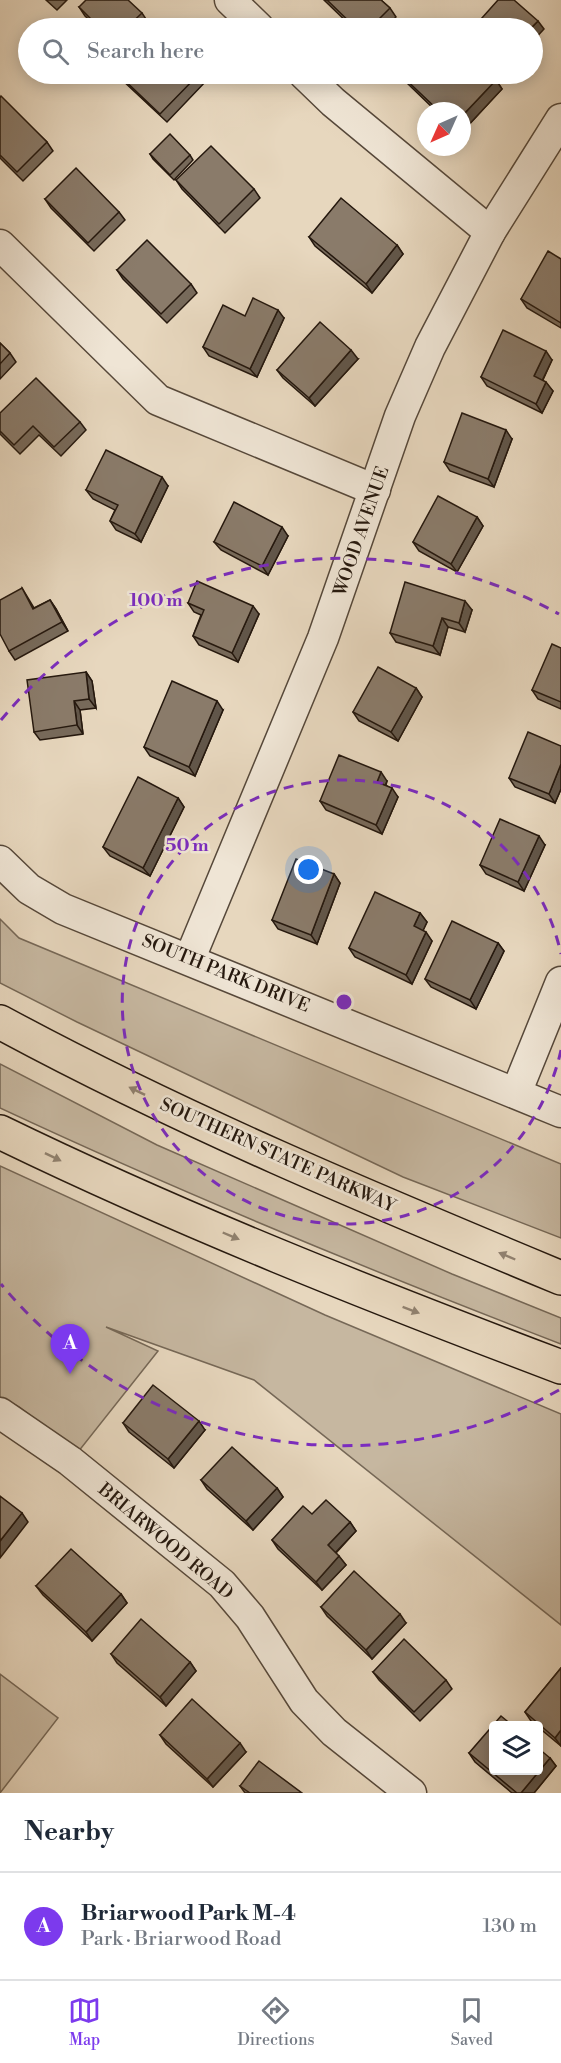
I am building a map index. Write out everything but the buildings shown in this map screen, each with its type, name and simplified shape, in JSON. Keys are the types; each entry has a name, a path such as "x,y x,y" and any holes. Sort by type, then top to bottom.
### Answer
{"highway":[{"name":"SOUTHERN STATE PARKWAY","path":"0,1022 51,1050 296,1167 561,1278"},
{"path":"0,1132 94,1178 325,1277 561,1367"}],"street":[{"path":"230,0 248,18"},
{"path":"314,84 490,232"},
{"name":"WOOD AVENUE","path":"190,958 323,638 400,416 430,347 490,232 561,119"},
{"path":"0,245 158,400 375,490"},
{"name":"SOUTH PARK DRIVE","path":"0,861 29,889 63,909 190,958 561,1112"},
{"path":"516,1093 561,982"},
{"name":"BRIARWOOD ROAD","path":"0,1413 70,1461 222,1584 250,1617 304,1701 334,1732 411,1793"}],"shaded area":[{"path":"0,919 19,938 561,1164 561,1238 403,1177 0,983"},
{"path":"0,1064 157,1145 452,1274 561,1318 561,1344 278,1231 0,1108"},
{"path":"0,1166 325,1315 561,1414 561,1625 254,1380 106,1327 158,1351 78,1452 19,1407 0,1397"},
{"path":"0,1674 58,1718 0,1793"}],"place":[{"name":"Briarwood Park M-4","path":"70,1374"}]}
